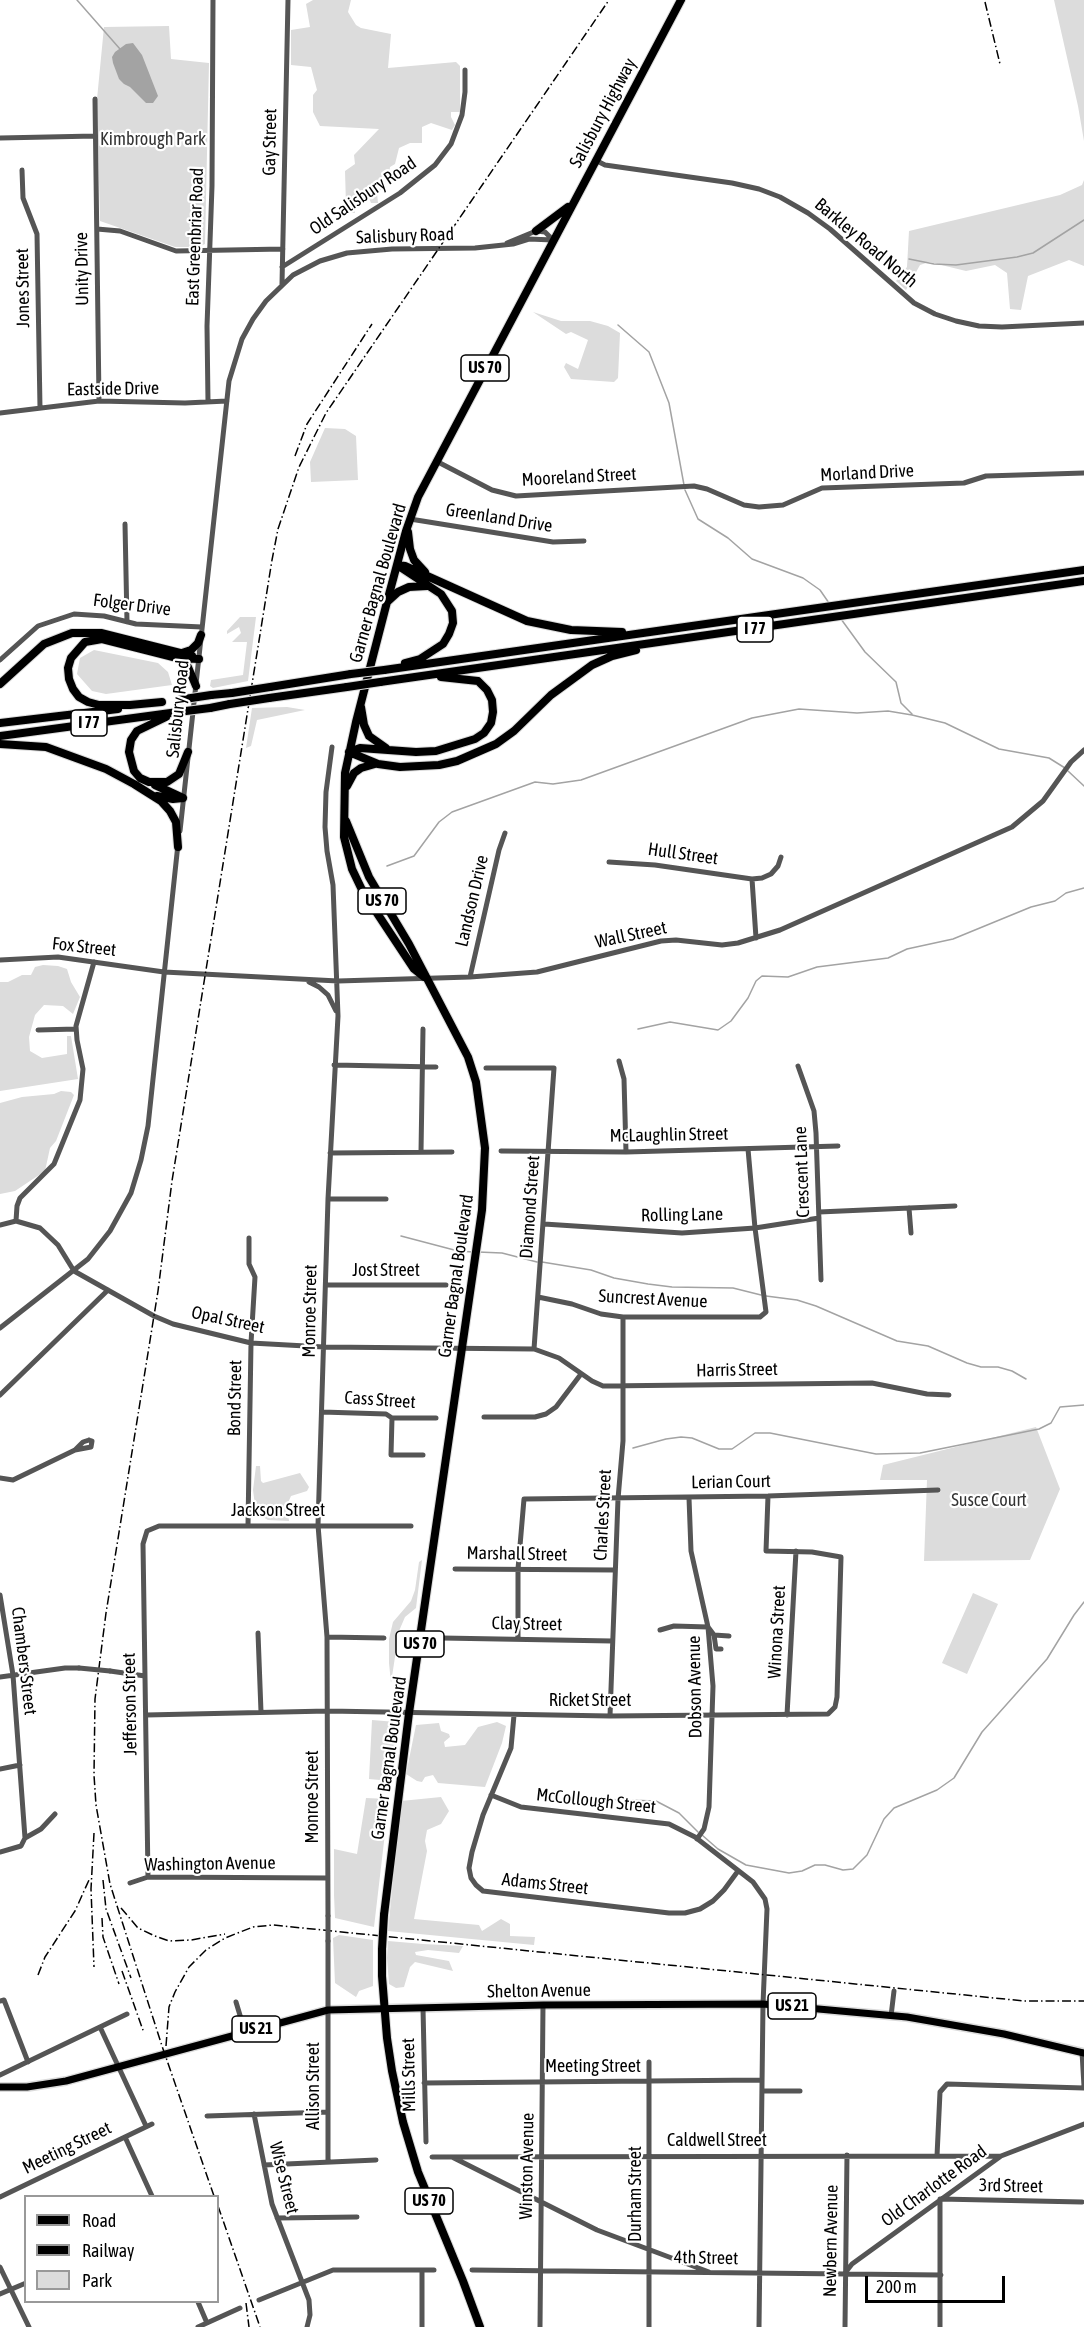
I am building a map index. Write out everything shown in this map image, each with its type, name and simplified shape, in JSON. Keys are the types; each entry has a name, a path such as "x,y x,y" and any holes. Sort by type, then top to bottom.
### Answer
{"highway":[{"name":"Salisbury Highway","path":"553,240 681,0"},
{"path":"536,231 572,204"},
{"name":"Garner Bagnal Boulevard","path":"425,978 414,969 363,892 352,869 344,837 346,821 344,793 349,752 386,603 418,497 553,240"},
{"path":"410,519 408,536 410,549 414,560 430,577"},
{"path":"397,565 405,566 506,612 549,627 594,633 700,625"},
{"path":"384,670 420,659 432,652 449,634 453,623 452,611 448,602 433,588 397,565"},
{"name":"I 77","path":"0,723 232,693 351,674 1084,570"},
{"name":"I 77","path":"0,736 210,708 1084,581"},
{"path":"386,603 393,595 409,587 421,585 433,588"},
{"path":"344,793 354,773 361,768 378,764 420,767 457,761 496,744 514,731 551,695 592,665 612,656 633,650 747,630"},
{"path":"0,684 44,644 72,633 101,633 179,655 191,650 198,643 202,631"},
{"path":"162,702 99,705 88,702 79,697 69,679 71,658 85,642 102,639 199,659"},
{"path":"179,655 196,686"},
{"path":"349,752 360,748 416,752 456,747 484,733 491,723 492,700 487,690 478,681 425,676"},
{"path":"360,704 364,725 369,736 378,744 396,751"},
{"path":"178,712 147,724 138,731 132,740 129,752 134,771 140,778 183,798"},
{"path":"0,744 46,747 76,756 106,769 150,794 170,811 176,822 178,847"},
{"path":"148,782 167,782 174,779 185,763 188,752"},
{"path":"349,752 378,764"},
{"path":"150,794 173,799 183,798"},
{"name":"Garner Bagnal Boulevard","path":"346,821 369,877 409,944 425,978 457,1032 468,1057 476,1082 484,1137 486,1167 482,1210 460,1348 409,1713 384,1915 382,1949 384,2008 392,2071 409,2143 422,2182 480,2327"}],"main road":[{"name":"Shelton Avenue","path":"0,2087 47,2085 328,2010 384,2008 763,2004 891,2016 1004,2034 1083,2052"}],"street":[{"name":"East Greenbriar Road","path":"208,402 213,0"},
{"name":"Gay Street","path":"282,284 288,0"},
{"name":"Old Salisbury Road","path":"282,267 400,193 435,165 451,144 462,115 465,105 465,70"},
{"name":"Unity Drive","path":"95,99 99,401"},
{"path":"0,138 95,136"},
{"name":"Barkley Road North","path":"595,160 605,165 732,183 759,189 784,199 830,229 914,303 935,314 956,321 979,326 1002,327 1084,323"},
{"name":"Jones Street","path":"22,170 23,198 37,234 40,408"},
{"path":"97,229 120,231 169,250 283,249"},
{"path":"536,231 545,232 553,240"},
{"name":"Salisbury Road","path":"0,1328 88,1259 104,1241 125,1207 135,1182 148,1126 229,381 242,339 260,310 282,284 306,267 347,253 392,249 475,248 507,243 536,231"},
{"name":"Salisbury Road","path":"507,243 513,244 529,239 553,240"},
{"name":"Eastside Drive","path":"0,413 99,401 147,403 227,401"},
{"name":"Mooreland Street","path":"436,461 492,490 516,496 659,487"},
{"name":"Morland Drive","path":"659,487 694,486 707,489 744,505 771,507 783,505 822,488 964,483 986,476 1084,473"},
{"name":"Greenland Drive","path":"410,519 553,542 584,541"},
{"path":"125,524 127,622"},
{"name":"Folger Drive","path":"0,660 38,626 63,617 86,614 127,622 202,631"},
{"name":"Monroe Street","path":"328,1941 327,1637 318,1525 328,1199 338,1016 333,885 325,827 326,792 332,747"},
{"name":"Wall Street","path":"164,972 307,981 470,977 551,970 661,941 676,940 722,945 756,938 926,866 1011,827 1043,801 1071,762 1084,750"},
{"name":"Landson Drive","path":"470,977 499,850 505,833"},
{"path":"756,938 752,879 771,874 778,866 781,857"},
{"name":"Hull Street","path":"609,862 655,865 752,879"},
{"name":"Fox Street","path":"0,960 58,957 164,972"},
{"path":"16,1221 20,1198 54,1164 80,1100 83,1069 76,1029 78,1012 94,962"},
{"path":"307,981 328,995 338,1016"},
{"path":"38,1030 76,1029"},
{"path":"421,1152 423,1029"},
{"path":"619,1061 624,1079 626,1152"},
{"path":"334,1065 436,1067"},
{"name":"Crescent Lane","path":"798,1066 814,1111 821,1280"},
{"name":"Diamond Street","path":"486,1068 554,1068 534,1349"},
{"name":"McLaughlin Street","path":"501,1151 626,1152 838,1146"},
{"path":"748,1149 755,1228"},
{"path":"330,1152 452,1152"},
{"path":"328,1199 386,1199"},
{"name":"Rolling Lane","path":"544,1224 674,1233 755,1228 819,1215 955,1206"},
{"path":"909,1208 911,1233"},
{"path":"0,1225 16,1221 34,1226 50,1236 74,1271"},
{"name":"Suncrest Avenue","path":"538,1297 572,1304 601,1314 624,1317 754,1318 766,1312 755,1228"},
{"name":"Bond Street","path":"248,1525 251,1343 255,1277 249,1261 249,1238"},
{"name":"Opal Street","path":"74,1271 154,1316 173,1324 251,1343 324,1347 534,1349"},
{"name":"Jost Street","path":"326,1285 446,1285"},
{"path":"0,1395 108,1290"},
{"name":"Charles Street","path":"610,1716 618,1499 623,1441 624,1317"},
{"name":"Harris Street","path":"534,1349 558,1358 603,1386 872,1383 927,1394 949,1395"},
{"path":"484,1417 535,1417 546,1414 556,1407 581,1374"},
{"name":"Cass Street","path":"322,1412 386,1413 392,1418 436,1418"},
{"path":"392,1418 391,1455 423,1455"},
{"path":"0,1478 13,1480 75,1450"},
{"name":"Lerian Court","path":"518,1569 524,1499 689,1498 938,1490"},
{"path":"768,1496 766,1551 796,1551"},
{"name":"Dobson Avenue","path":"689,1498 691,1551 708,1626 713,1686 708,1818 697,1839"},
{"name":"Jackson Street","path":"147,1531 159,1526 411,1526"},
{"name":"Jefferson Street","path":"147,1531 143,1544 148,1877"},
{"name":"Ricket Street","path":"146,1714 327,1711 610,1716 828,1714 835,1707 837,1697 841,1557 796,1551"},
{"name":"Winona Street","path":"787,1715 796,1551"},
{"name":"Marshall Street","path":"455,1569 615,1570"},
{"path":"518,1569 518,1639"},
{"name":"Chambers Street","path":"0,1595 14,1675 25,1838"},
{"path":"660,1630 674,1626 708,1626 714,1635 716,1648 721,1649"},
{"path":"258,1633 261,1712"},
{"path":"714,1635 729,1636"},
{"path":"327,1637 384,1638"},
{"name":"Clay Street","path":"442,1638 612,1641"},
{"path":"0,1677 65,1668 145,1676"},
{"name":"Adams Street","path":"514,1715 513,1740 476,1835 469,1869 476,1885 483,1891 685,1913 700,1909 713,1901 738,1871"},
{"path":"0,1769 20,1765"},
{"name":"McCollough Street","path":"491,1795 521,1807 669,1824 697,1839 760,1890 767,1909 763,2004 759,2327"},
{"path":"0,1852 21,1846 25,1838 41,1829 56,1814"},
{"name":"Washington Avenue","path":"130,1883 148,1877 327,1878"},
{"name":"Allison Street","path":"328,1941 328,2162"},
{"path":"891,2016 894,1991"},
{"path":"2,2001 28,2062"},
{"path":"236,2002 245,2032"},
{"name":"Winston Avenue","path":"540,2327 543,2005"},
{"name":"Mills Street","path":"423,2008 426,2142"},
{"path":"0,2075 127,2014"},
{"path":"100,2027 118,2066"},
{"path":"937,2156 940,2092 946,2084 1084,2087 1083,2052"},
{"name":"Durham Street","path":"649,2062 651,2081 649,2327"},
{"name":"Meeting Street","path":"0,2197 149,2125 118,2066"},
{"name":"Meeting Street","path":"424,2083 762,2080"},
{"path":"762,2091 800,2091"},
{"path":"207,2116 328,2112"},
{"name":"Wise Street","path":"254,2114 270,2198 309,2300 310,2315 307,2327"},
{"name":"Old Charlotte Road","path":"845,2273 852,2264 1001,2156 1084,2124"},
{"path":"125,2137 152,2195"},
{"name":"Newbern Avenue","path":"845,2327 847,2156"},
{"name":"Caldwell Street","path":"432,2157 1001,2156"},
{"path":"451,2157 597,2230 713,2273"},
{"path":"264,2165 375,2160"},
{"path":"940,2199 940,2327"},
{"name":"3rd Street","path":"940,2199 1082,2202"},
{"path":"277,2218 357,2217"},
{"path":"0,2267 29,2327"},
{"path":"259,2300 333,2270 435,2270"},
{"path":"422,2270 422,2327"},
{"name":"4th Street","path":"472,2270 941,2275"},
{"path":"0,2294 24,2284"},
{"path":"199,2303 207,2323"},
{"path":"198,2327 240,2308"}],"green space":[{"path":"313,0 351,0 348,12 356,25 391,34 388,68 456,62 460,66 460,112 451,112 455,125 452,130 431,123 422,127 422,143 410,143 399,148 395,164 390,167 389,175 382,178 382,189 377,193 378,203 371,203 367,193 357,197 352,201 355,213 350,213 346,205 345,171 355,164 354,155 379,129 320,126 313,112 313,95 317,90 311,67 291,65 291,30 310,27 306,4"},
{"path":"1054,0 1084,0 1084,141 1078,106"},
{"name":"Kimbrough Park","path":"169,26 171,59 209,63 205,244 198,247 175,247 100,221 97,99 104,27"},
{"path":"1084,180 1084,266 1069,260 1028,276 1021,310 1010,309 1007,273 995,265 966,271 929,262 920,265 906,290 896,281 907,267 909,231 1060,195 1082,185"},
{"path":"533,312 561,321 590,321 608,326 620,333 618,378 614,382 571,379 564,367 566,363 578,369 588,340 571,332 566,334"},
{"path":"325,428 345,429 356,436 358,480 311,482 310,462"},
{"path":"240,617 256,617 248,681 213,688 210,686 211,680 243,675 247,642 232,642 241,633 239,627 227,634 227,631"},
{"path":"94,650 158,663 168,672 172,685 106,694 92,691 77,674 80,658"},
{"path":"287,707 305,710 257,720 251,746 246,748 252,708"},
{"path":"43,965 67,969 71,982 80,997 73,1014 63,1006 44,1005 35,1015 29,1037 30,1051 42,1058 67,1054 67,1036 71,1036 78,1079 0,1091 0,982 8,982 22,975 31,975 35,967"},
{"path":"61,1091 71,1092 74,1095 56,1141 50,1148 45,1171 15,1191 0,1194 0,1103"},
{"name":"Susce Court","path":"1036,1427 1060,1489 1030,1560 924,1561 927,1480 880,1480 883,1465"},
{"path":"256,1466 260,1466 263,1483 300,1473 309,1487 307,1491 291,1496 287,1505 289,1521 268,1520 256,1513 253,1490"},
{"path":"422,1560 416,1608 405,1617 399,1631 391,1683 389,1639 393,1622 411,1601 419,1562"},
{"path":"973,1593 998,1604 967,1674 942,1663"},
{"path":"372,1720 396,1722 397,1737 391,1781 369,1779"},
{"path":"497,1722 506,1726 485,1787 438,1783 433,1775 425,1777 422,1782 406,1774 416,1725 439,1723 441,1731 449,1734 450,1737 444,1742 445,1747 465,1745 478,1727"},
{"path":"441,1797 449,1811 441,1824 427,1830 425,1841 427,1851 414,1919 479,1925 482,1931 501,1919 510,1924 510,1936 535,1937 534,1945 388,1931 401,1801"},
{"path":"366,1798 389,1799 374,1927 335,1918 334,1849 357,1854"},
{"path":"339,1935 373,1940 373,1986 359,1991 356,1997 335,1983 333,1938"},
{"path":"388,1941 463,1946 459,1953 428,1950 415,1952 416,1955 449,1961 453,1971 415,1962 410,1967 404,1987 396,1988 389,1984"}],"shaded area":[{"path":"133,43 142,55 158,96 153,103 146,103 119,79 113,63 112,57 115,52 126,44"}],"waterway":[{"path":"77,0 120,49"},
{"path":"909,259 956,265 1017,257 1033,253 1084,220"},
{"path":"618,325 649,352 669,403 684,485"},
{"path":"685,490 698,519 728,538 752,559 803,578 820,590 829,603"},
{"path":"841,619 865,652 896,682 901,703 912,714"},
{"path":"387,866 414,856 439,822 452,812 535,782 553,784 581,780 752,718 799,709 857,713 888,711 912,715 945,723 999,749 1049,758 1065,768"},
{"path":"1068,771 1084,786"},
{"path":"638,1029 670,1022 718,1030 731,1021 748,998 756,981 762,976 788,977 817,967 888,958 907,949 953,939 1031,907 1055,901 1066,893 1084,888"},
{"path":"401,1236 458,1251 473,1252"},
{"path":"478,1252 502,1253 537,1262"},
{"path":"542,1262 591,1270 614,1278 648,1284 672,1287 733,1288 761,1295"},
{"path":"766,1296 797,1300 816,1306 897,1341 928,1346 967,1363 981,1367 998,1367 1012,1371 1026,1379"},
{"path":"633,1448 681,1437 692,1438 719,1449 732,1449 755,1433 770,1433 876,1454 920,1453 1039,1429 1051,1423 1060,1407 1084,1405"},
{"path":"702,1835 718,1849 746,1865 789,1873 802,1871 815,1865 843,1870 853,1869 867,1855 884,1819 894,1808 937,1790 954,1778 982,1732 1047,1659 1084,1602"},
{"path":"564,1798 656,1801 679,1813 698,1832"}],"railway":[{"path":"214,2195 162,2046 110,1884 96,1805 95,1699 106,1613 158,1291 172,1181 272,560 278,529 299,467 326,413 609,0"},
{"path":"985,2 1000,64"},
{"path":"295,456 307,424 372,324"},
{"path":"94,1833 91,1889 94,1967"},
{"path":"38,1975 45,1957 75,1911 89,1880"},
{"path":"103,1880 106,1909 131,1978"},
{"path":"121,1908 138,1928 169,1941 225,1934"},
{"path":"102,1918 103,1937 119,1984"},
{"path":"166,2046 169,2007 189,1967 206,1950 225,1938 253,1927 273,1925 1024,2001 1084,2001"},
{"path":"122,1971 144,2033"},
{"path":"219,2209 260,2327"},
{"path":"246,2303 249,2327"}]}
